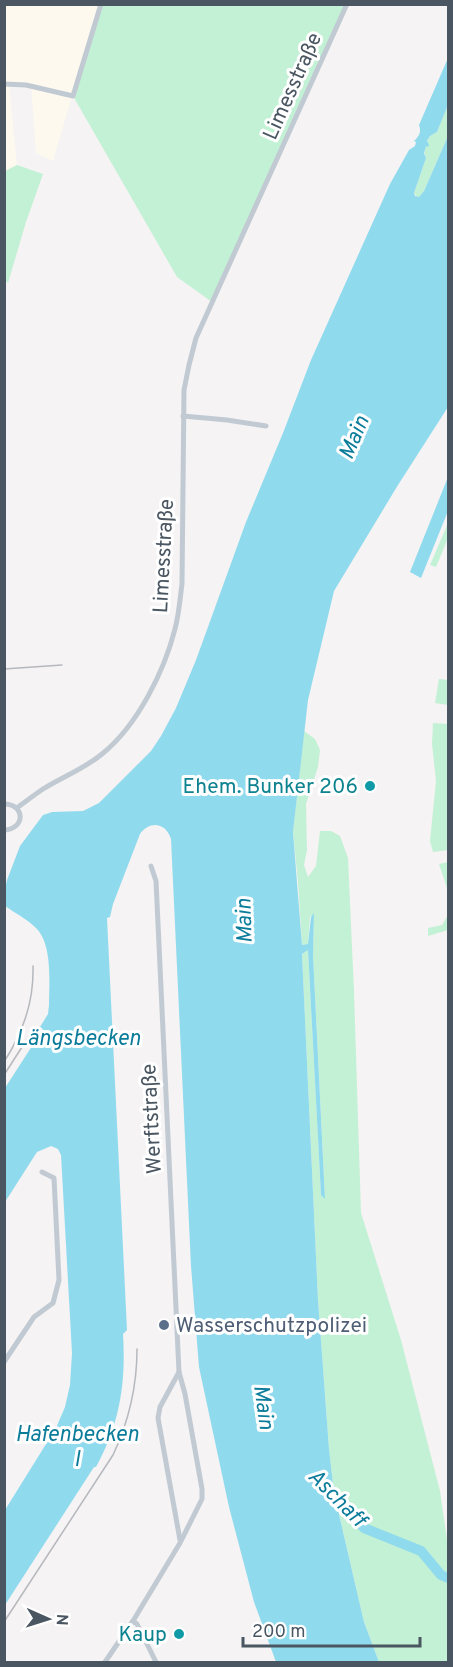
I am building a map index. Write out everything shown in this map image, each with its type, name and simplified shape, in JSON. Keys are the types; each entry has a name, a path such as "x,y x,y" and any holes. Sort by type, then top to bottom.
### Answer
{"street":[{"path":"4,84 26,85 73,96 101,4"},
{"name":"Limesstraße","path":"17,808 44,788 101,755 119,739 131,724 153,686 170,645 179,606 182,565 184,390 196,338 346,4"},
{"path":"183,416 266,426"},
{"path":"4,804 17,808 20,816 18,824 12,830 4,830"},
{"name":"Werftstraße","path":"105,1662 180,1543 202,1495 185,1394 179,1372 156,880 151,866"},
{"path":"4,1362 34,1317 53,1303 59,1280 54,1178 42,1172"},
{"path":"179,1372 160,1407 158,1427 180,1543"},
{"path":"133,1620 156,1662"}],"shaded area":[{"path":"5,5 99,5 53,161 36,153 31,84 9,84 17,165 5,171"}],"green space":[{"path":"101,5 347,5 212,302 177,277 73,96"},
{"path":"448,105 448,136 424,191 417,197 414,193 426,158 424,151 427,142 430,136 437,132"},
{"path":"17,165 43,174 8,283 4,279 5,171"},
{"path":"448,523 448,538 436,567 430,565"},
{"path":"439,679 448,680 448,705 435,703"},
{"path":"433,723 448,724 448,850 433,852 430,841 436,781 432,744"},
{"path":"304,731 315,739 320,750 318,767 306,804 307,850 304,865 308,877 316,866 320,831 331,831 340,836 348,858 361,1213 401,1340 440,1491 448,1547 448,1662 379,1662 364,1622 334,1493 318,1300 302,954 308,950 321,1195 325,1198 313,955 314,914 310,917 308,944 302,945 293,832"},
{"path":"448,862 448,888 447,888 439,864"},
{"path":"448,915 448,930 428,936 428,928 442,925"}],"water":[{"path":"448,58 448,105 437,132 427,141 429,145 426,146 424,153 426,158 414,193 419,197 424,191 448,136 448,407 334,591 308,700 293,832 302,945 308,944 311,917 314,913 313,955 325,1199 321,1195 308,950 302,954 318,1300 329,1449 334,1493 364,1622 379,1662 276,1662 254,1602 229,1507 199,1367 191,1266 171,839 162,827 157,825 148,827 140,834 110,917 107,918 127,1330 123,1334 120,1402 111,1435 96,1467 5,1605 5,1510 56,1428 65,1407 70,1385 72,1353 61,1155 58,1149 51,1146 37,1152 5,1202 5,1088 43,1029 40,1027 48,1014 49,1005 49,975 48,954 41,935 29,922 5,906 5,889 20,846 43,815 52,812 83,811 99,803 151,751 176,708 196,660 246,522 311,360 390,184 409,150 415,146 414,141 420,133 419,125"},
{"path":"448,477 448,511 421,578 410,572"}],"waterway":[{"name":"Aschaff","path":"326,1484 364,1528 421,1551 441,1575 448,1578"}],"railway":[{"path":"4,669 62,665"},
{"path":"4,1062 17,1039 26,1016 32,992 33,966"},
{"path":"4,1075 31,1033"},
{"path":"4,1622 113,1455 124,1429 131,1403 136,1376 137,1349"}],"place":[{"name":"Ehem. Bunker 206","path":"370,786"},
{"name":"Wasserschutzpolizei","path":"164,1325"},
{"name":"Kaup","path":"179,1634"}],"water label":[{"name":"Main","path":"353,437"},
{"name":"Main","path":"243,921"},
{"name":"Längsbecken","path":"78,1037"},
{"name":"Main","path":"265,1407"},
{"name":"Hafenbecken I","path":"77,1446"}]}
